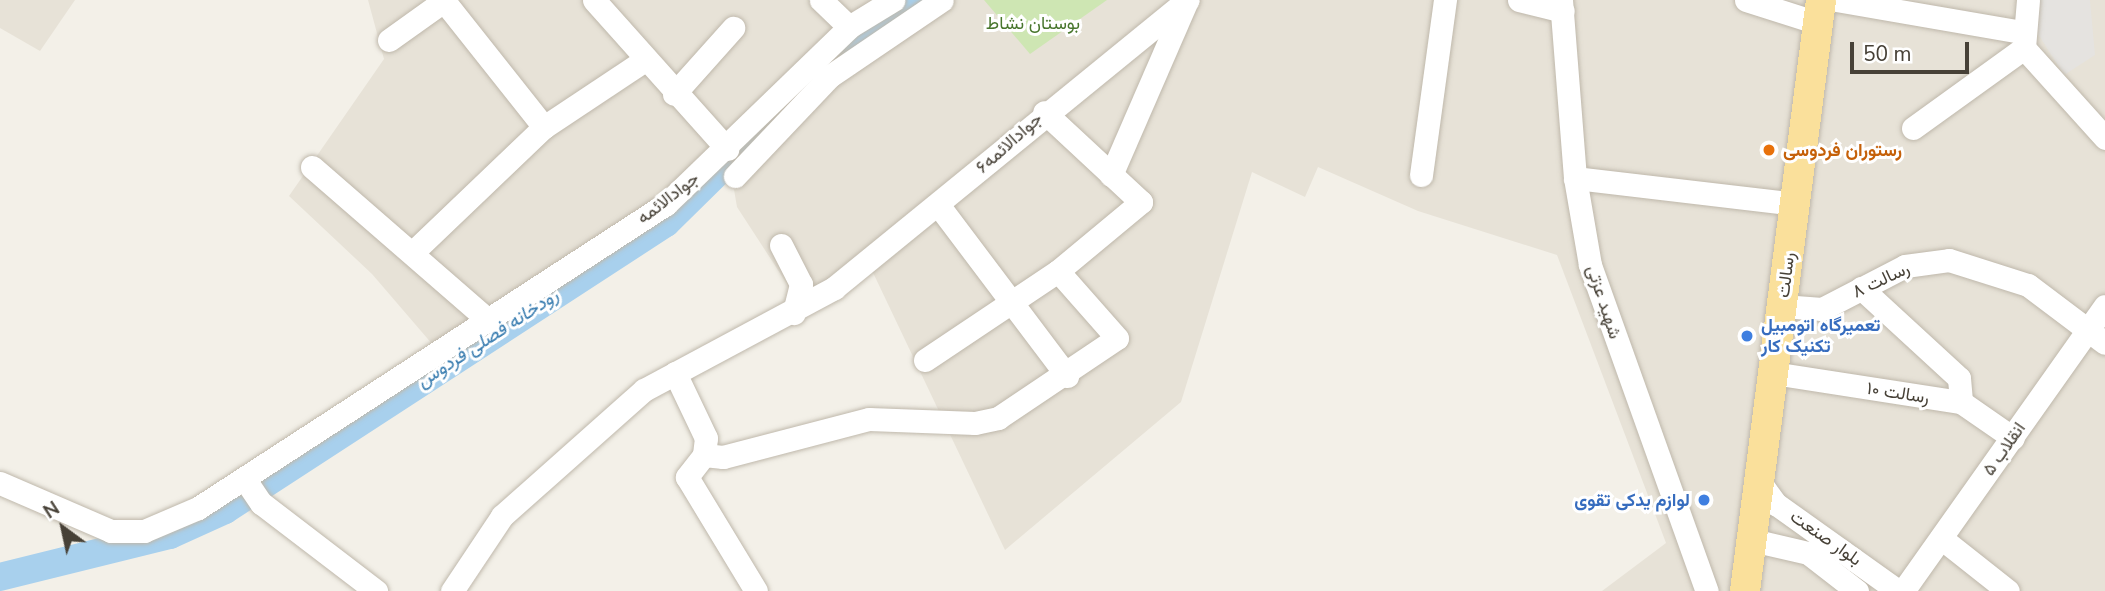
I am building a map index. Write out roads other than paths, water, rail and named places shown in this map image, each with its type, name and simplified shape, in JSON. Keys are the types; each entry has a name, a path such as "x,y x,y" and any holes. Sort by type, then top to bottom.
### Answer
{"main road":[{"name":"رسالت","path":"1745,591 1795,204 1825,8"}],"street":[{"path":"389,40 445,0 544,127"},
{"path":"594,0 674,94 727,149"},
{"path":"821,0 849,27"},
{"name":"جوادالائمه","path":"0,482 129,533 198,509 246,481 666,204 727,149 849,27 893,0"},
{"path":"735,176 830,76 942,0"},
{"path":"1111,175 1187,0"},
{"name":"جوادالائمه۶","path":"452,591 502,516 644,390 794,313 834,288 939,206 1044,112 1187,0"},
{"path":"1421,175 1445,0"},
{"path":"1520,0 1562,5"},
{"path":"1746,0 1825,8 2023,40 2105,138"},
{"path":"1913,128 2023,40 2028,0"},
{"name":"شهید عزتی","path":"1562,5 1576,178 1590,265 1707,591"},
{"path":"674,94 733,29"},
{"path":"412,253 544,127 645,60"},
{"path":"926,360 1058,271 1141,202 1044,112"},
{"path":"312,167 489,321"},
{"path":"1576,178 1795,204"},
{"path":"939,206 1067,376"},
{"path":"780,245 801,284 794,313"},
{"name":"رسالت ۸","path":"1782,306 1822,309 1861,288 1926,261 1970,262 2028,285 2097,337"},
{"path":"704,455 723,457 869,419 975,423 998,418 1067,376 1117,338 1058,271"},
{"path":"1861,288 1959,378 1961,402"},
{"name":"انقلاب ۵","path":"1901,591 2013,438 2097,337 2105,306"},
{"path":"675,373 706,438 704,455 687,477 756,591"},
{"name":"رسالت ۱۰","path":"1773,373 1961,402 2013,438"},
{"path":"246,481 261,503 376,591"},
{"name":"بلوار صنعت","path":"1759,481 1776,504 1901,591"},
{"path":"1941,538 2008,591"},
{"name":"بلوار صنعت","path":"1752,540 1808,553 1857,591"}],"waterway":[{"name":"رودخانه فصلی فردوس","path":"0,577 170,535 225,510 666,223 841,51 917,0"}],"place":[{"name":"رستوران فردوسی","path":"1769,150"},
{"name":"تعمیرگاه اتومبیل تکنیک کار","path":"1747,336"},
{"name":"لوازم یدکی تقوی","path":"1704,500"}],"park label":[{"name":"بوستان نشاط","path":"1033,23"}]}
